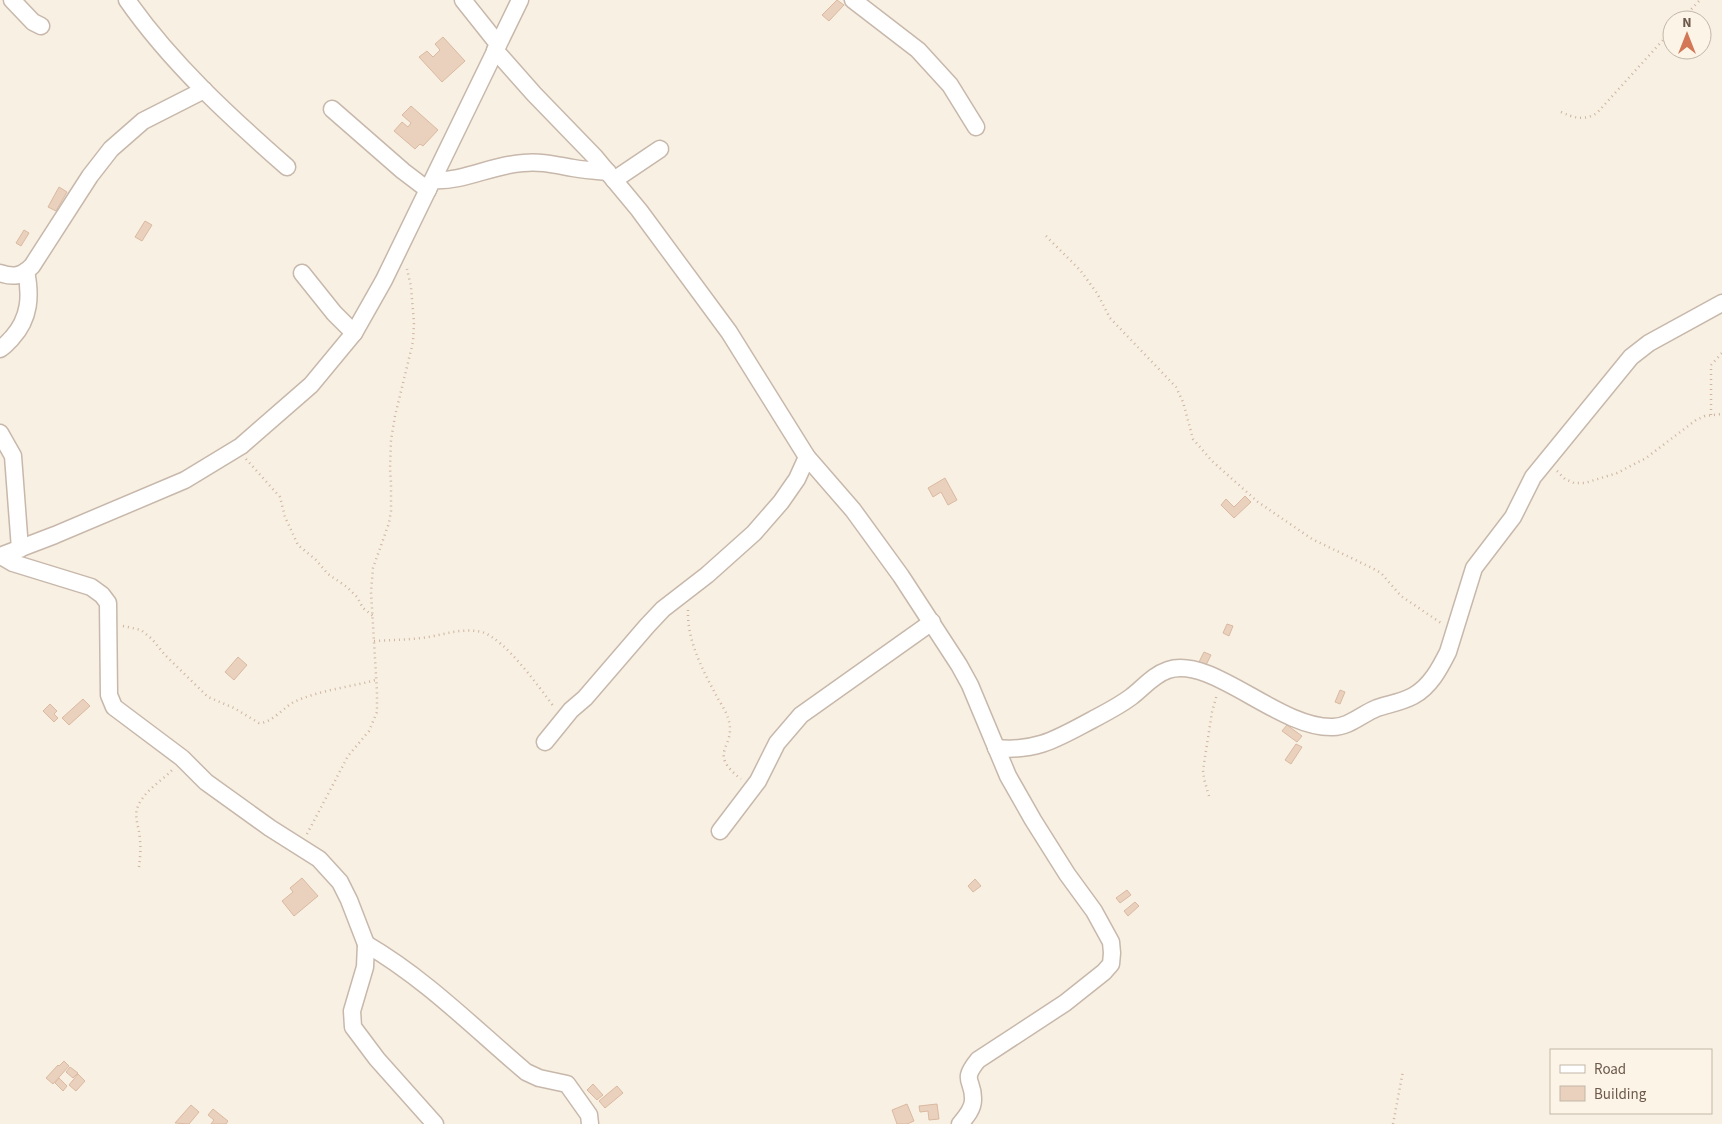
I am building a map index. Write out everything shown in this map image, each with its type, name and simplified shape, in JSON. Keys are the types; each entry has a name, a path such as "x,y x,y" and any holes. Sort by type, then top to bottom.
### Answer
{"street":[{"path":"12,0 33,22 40,26"},
{"path":"127,0 156,38 204,90 287,167"},
{"path":"462,0 497,47 611,176 662,241 729,332 807,457 853,510 932,622 970,685 1008,776 1033,820 1102,924 1111,942 1111,964 1104,972 1065,1003 978,1060 968,1076 973,1093 972,1105 960,1124"},
{"path":"0,556 55,536 185,480 237,449 311,385 354,333 395,258 520,0"},
{"path":"854,0 918,50 950,85 976,127"},
{"path":"0,273 16,276 26,271 36,260 58,223 94,170 111,149 142,121 204,90"},
{"path":"332,109 404,171 430,185 457,179 497,166 524,163 549,163 611,176 660,149"},
{"path":"0,349 15,334 25,318 29,300 26,271"},
{"path":"302,273 334,313 354,333"},
{"path":"996,748 1027,749 1060,737 1131,698 1160,674 1168,670 1188,668 1204,672 1302,723 1334,727 1344,725 1377,708 1414,696 1428,684 1444,660 1474,568 1508,524 1517,510 1529,483 1631,357 1649,343 1722,303"},
{"path":"0,433 13,456 20,549"},
{"path":"545,742 663,609 687,591 754,533 798,479 807,457"},
{"path":"0,556 91,587 102,595 108,603 109,695 114,707 182,758 206,782 270,828 319,859 340,882 366,944 365,967 352,1011 353,1027 377,1059 435,1124"},
{"path":"720,831 764,770 777,743 800,715 932,622"},
{"path":"366,944 416,977 463,1015 526,1072 539,1078 567,1084 589,1115 590,1124"}],"path":[{"path":"1690,10 1700,0"},
{"path":"1560,112 1577,118 1597,113 1662,41"},
{"path":"1046,236 1080,270 1097,293 1110,318 1176,387 1183,402 1193,439 1212,461 1258,502 1312,539 1381,573 1401,596 1454,633"},
{"path":"301,847 348,756 364,739 373,725 377,712 371,592 373,568 389,523 391,511 390,462 393,428 412,350 414,324 409,273 403,263 395,258"},
{"path":"1711,415 1710,366 1722,353"},
{"path":"1549,460 1565,479 1574,483 1609,476 1646,458 1696,420 1722,414"},
{"path":"237,449 280,497 288,526 298,545 316,560 328,574 352,592 362,608 373,616"},
{"path":"687,591 687,623 690,639 728,716 730,725 730,732 723,754 725,764 752,788"},
{"path":"108,621 140,630 146,634 208,697 234,708 259,723 269,720 297,701 376,680"},
{"path":"374,641 419,638 453,631 482,632 497,640 513,657 564,720"},
{"path":"1210,796 1203,770 1219,680"},
{"path":"139,867 140,830 136,818 136,808 143,797 182,758"},
{"path":"1393,1124 1403,1071"}],"building":[{"path":"837,0 844,5 829,21 822,15"},
{"path":"443,37 465,61 442,82 419,57 427,51 433,57 440,50 435,44"},
{"path":"411,106 438,130 423,146 420,144 415,149 394,131 402,122 408,127 411,123 402,115"},
{"path":"59,187 67,192 56,211 48,207"},
{"path":"145,221 152,225 142,241 135,237"},
{"path":"24,230 29,233 21,246 16,243"},
{"path":"945,478 957,500 948,505 941,492 933,497 928,488"},
{"path":"1245,496 1251,502 1234,518 1221,505 1226,499 1234,507"},
{"path":"1227,624 1233,626 1229,636 1223,633"},
{"path":"1204,652 1211,655 1204,669 1197,666"},
{"path":"238,657 247,665 234,680 225,672"},
{"path":"1340,690 1345,692 1340,704 1335,702"},
{"path":"83,699 90,706 69,725 62,718"},
{"path":"50,704 57,711 54,714 58,718 54,722 43,711"},
{"path":"1287,725 1302,736 1297,742 1282,731"},
{"path":"1296,744 1302,747 1291,764 1285,760"},
{"path":"302,878 318,896 294,916 282,901 293,892 290,888"},
{"path":"975,879 981,886 973,892 968,886"},
{"path":"1127,890 1131,895 1120,903 1116,898"},
{"path":"1135,902 1139,906 1128,916 1124,911"},
{"path":"64,1061 69,1066 53,1084 46,1078"},
{"path":"70,1067 78,1073 73,1078 66,1072"},
{"path":"78,1074 85,1081 76,1091 69,1085"},
{"path":"59,1078 67,1086 63,1091 55,1083"},
{"path":"593,1084 603,1095 597,1100 587,1090"},
{"path":"617,1086 623,1093 605,1108 599,1101"},
{"path":"907,1104 914,1121 907,1124 897,1124 892,1110"},
{"path":"937,1104 939,1119 929,1120 928,1111 920,1112 919,1106"},
{"path":"191,1105 199,1112 189,1124 175,1123"},
{"path":"213,1109 228,1121 226,1124 211,1124 214,1120 208,1115"}]}
